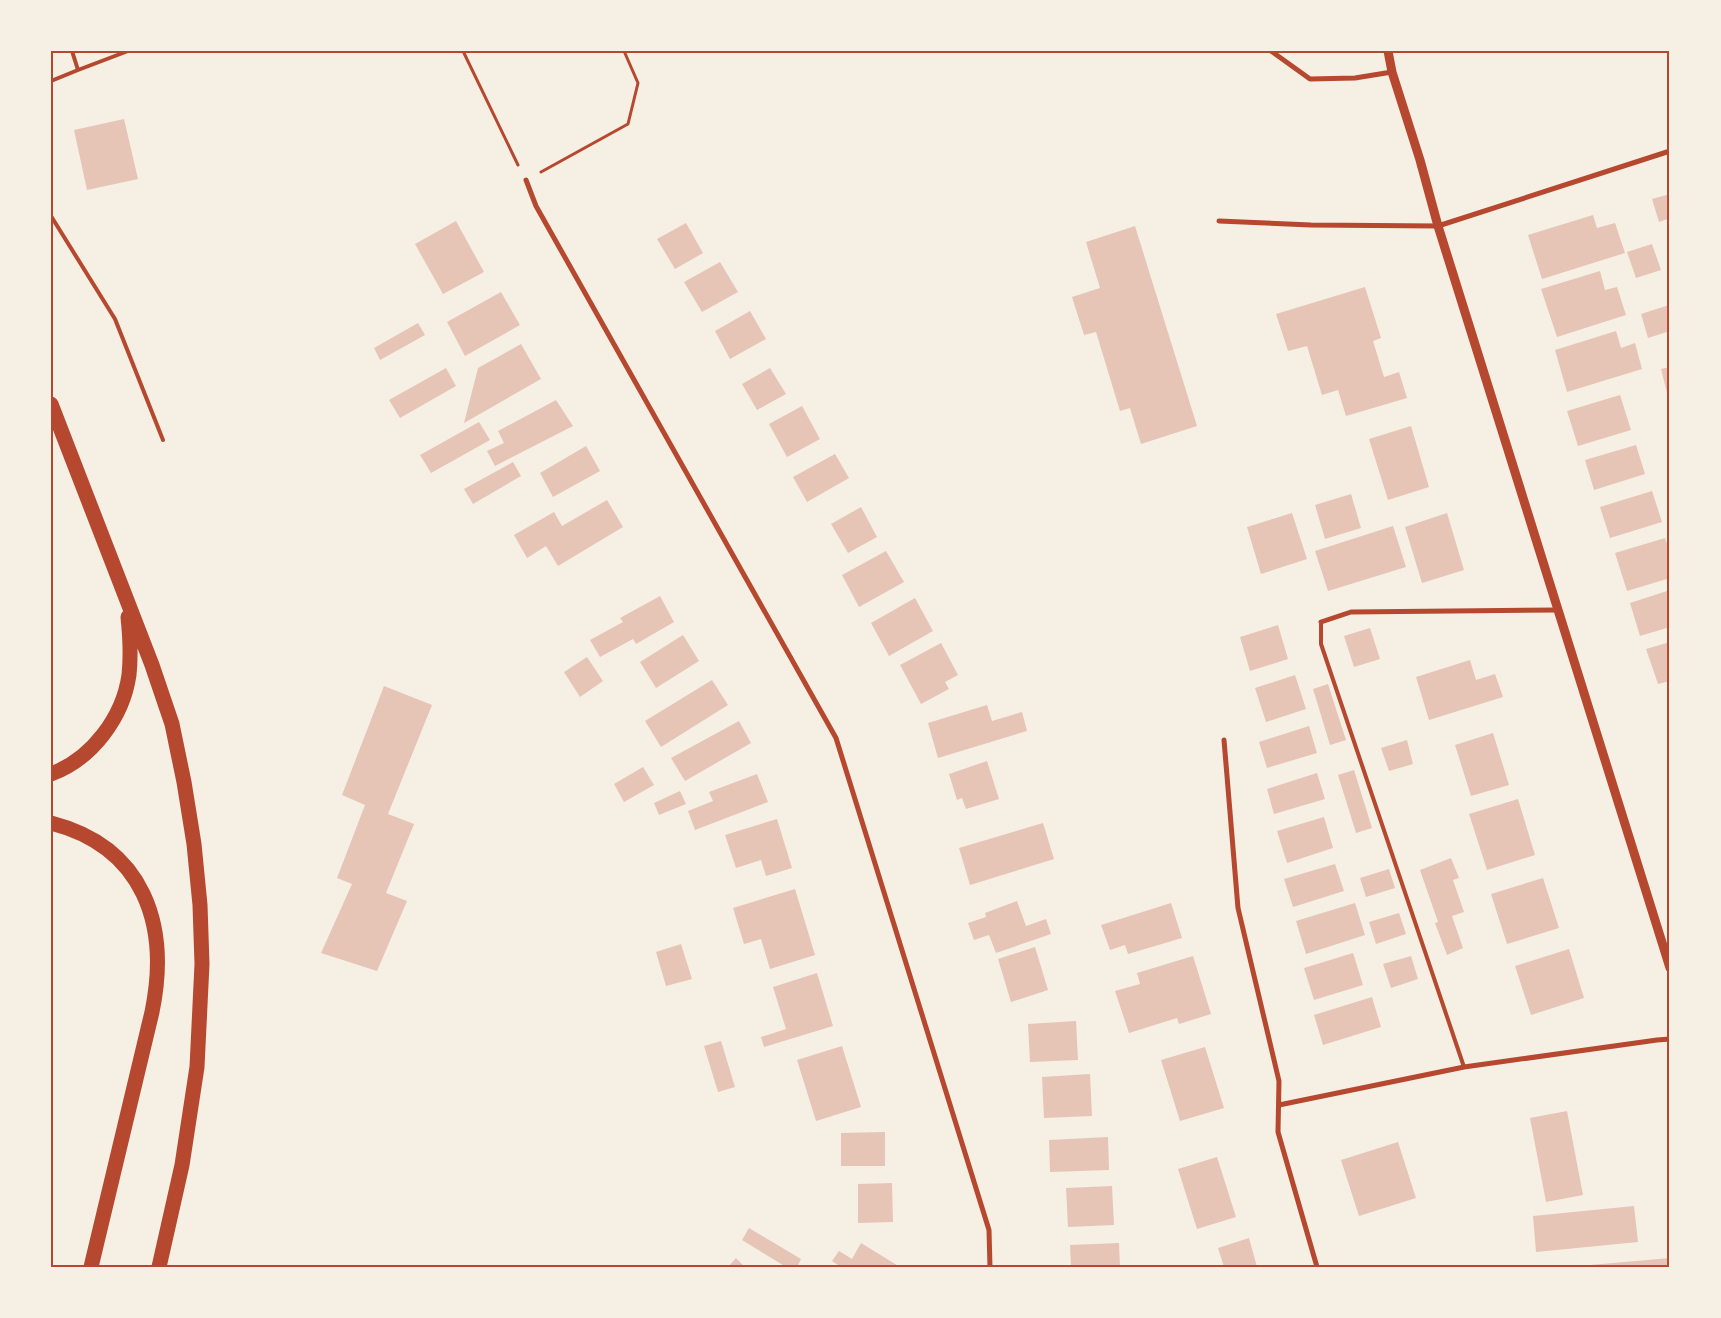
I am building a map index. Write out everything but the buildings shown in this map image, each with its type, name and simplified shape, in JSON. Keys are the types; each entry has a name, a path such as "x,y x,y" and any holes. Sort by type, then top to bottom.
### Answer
{"highway":[{"path":"51,404 152,664 172,724 190,817 200,905 202,964 197,1068 182,1165 159,1267"},
{"path":"51,774 75,762 90,750 103,736 123,700 129,677 130,656 126,600"},
{"path":"51,823 86,834 120,860 134,877 144,896 152,917 157,940 157,989 91,1267"}],"street":[{"path":"1271,51 1310,79 1355,78 1392,72"},
{"path":"1388,51 1392,72 1420,160 1438,226 1670,968"},
{"path":"1219,221 1311,225 1438,226 1670,151"},
{"path":"526,180 536,206 836,738 990,1230 990,1267"},
{"path":"1321,622 1351,612 1557,610"},
{"path":"1224,740 1238,908 1279,1081 1278,1132 1317,1267"},
{"path":"1279,1105 1464,1068 1670,1039"}],"lane":[{"path":"72,51 78,70"},
{"path":"51,81 128,51"},
{"path":"51,216 115,319 163,440"},
{"path":"1321,622 1321,644 1464,1068"}],"path":[{"path":"462,51 526,180 628,124 638,83 624,51"}]}
